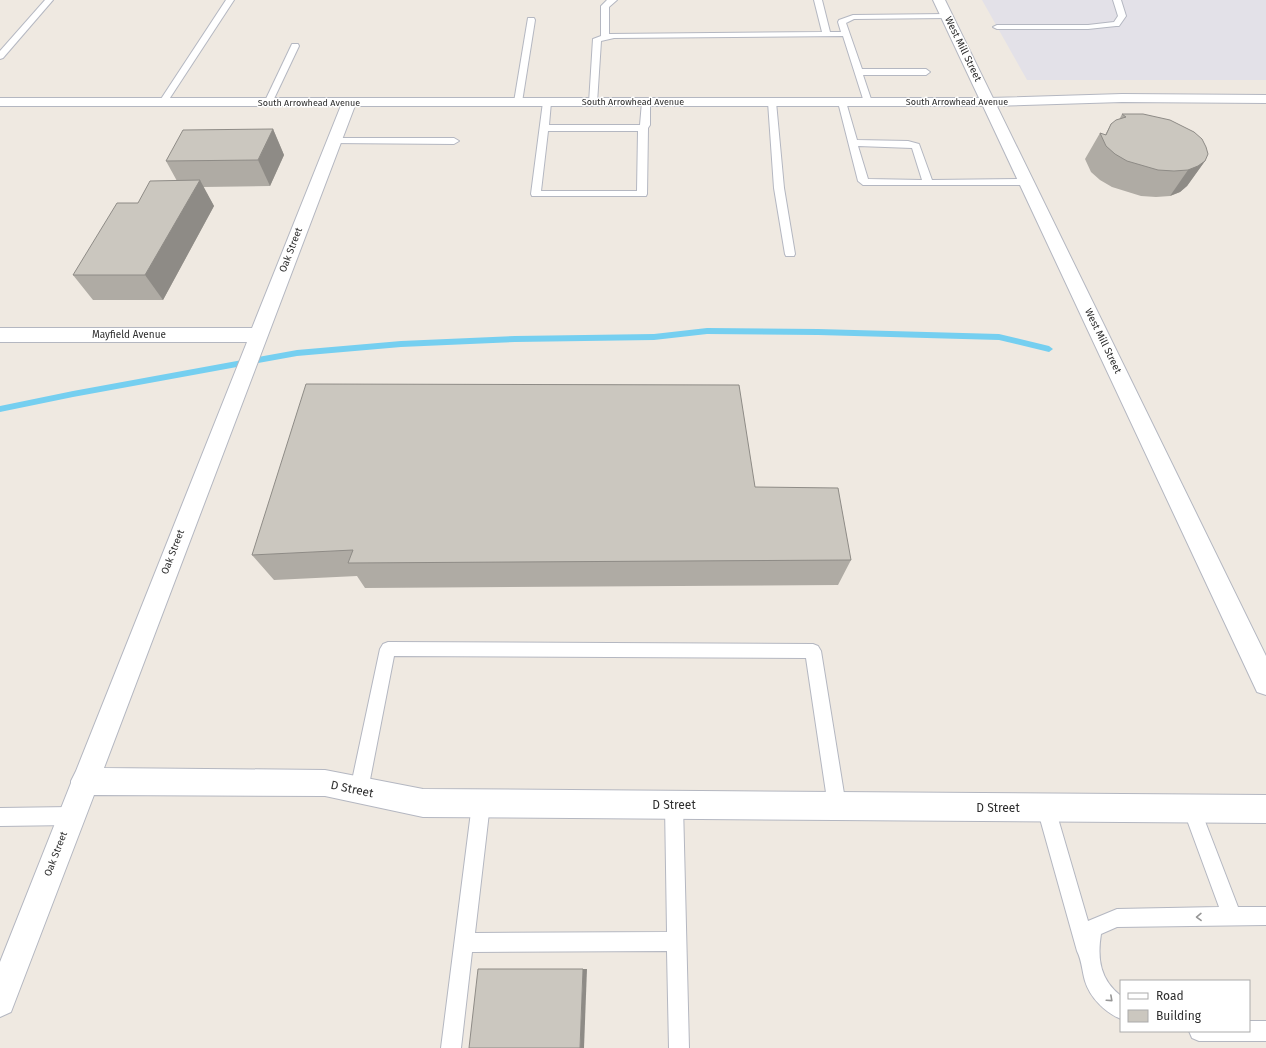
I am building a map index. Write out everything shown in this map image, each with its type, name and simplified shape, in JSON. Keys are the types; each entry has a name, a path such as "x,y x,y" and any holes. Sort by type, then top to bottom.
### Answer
{"street":[{"name":"West Mill Street","path":"939,0 1266,683"},
{"name":"South Arrowhead Avenue","path":"0,102 594,103 988,102 1122,98 1266,99"},
{"name":"Oak Street","path":"0,1001 84,781 349,103"},
{"name":"Mayfield Avenue","path":"0,335 258,335"},
{"name":"D Street","path":"84,781 325,783 423,803 1266,809"}],"lane":[{"path":"0,56 49,0"},
{"path":"163,102 230,0"},
{"path":"605,37 605,6 613,0"},
{"path":"818,0 827,34"},
{"path":"997,27 1088,27 1116,24 1122,16 1117,0"},
{"path":"868,102 842,22 853,17 947,16"},
{"path":"518,102 531,20"},
{"path":"594,103 597,39 605,37 846,34"},
{"path":"268,103 295,46"},
{"path":"858,72 926,72"},
{"path":"547,102 536,194 642,194 643,128 645,125 646,102"},
{"path":"772,102 779,188 790,254"},
{"path":"842,102 863,181 867,183 1027,182"},
{"path":"544,128 643,128"},
{"path":"334,141 454,141"},
{"path":"853,143 908,144 916,146 928,183"},
{"path":"359,790 388,649 813,651 836,806"},
{"path":"451,1048 481,804"},
{"path":"674,805 679,1048"},
{"path":"1046,808 1095,981 1106,997 1120,1008"},
{"path":"1192,809 1232,917"},
{"path":"0,817 71,816"},
{"path":"1095,981 1089,951 1093,928 1117,918 1266,916"},
{"path":"464,943 676,941"},
{"path":"1250,1031 1266,1031"}],"shaded area":[{"path":"982,0 1266,0 1266,80 1027,80"}],"building":[{"path":"1122,114 1143,114 1170,120 1194,132 1202,139 1206,147 1208,154 1205,161 1188,170 1174,171 1158,170 1127,161 1115,154 1106,146 1100,133 1106,135 1111,124 1116,120 1126,117"},
{"path":"273,129 258,160 166,161 183,130"},
{"path":"200,180 145,275 73,275 117,203 138,203 150,181"},
{"path":"306,384 739,385 755,487 838,488 851,560 348,563 353,550 252,555"},
{"path":"478,969 583,969 580,1048 469,1048"}],"waterway":[{"path":"0,409 73,394 297,353 401,344 515,339 654,337 707,331 818,332 999,337 1049,349"}]}
